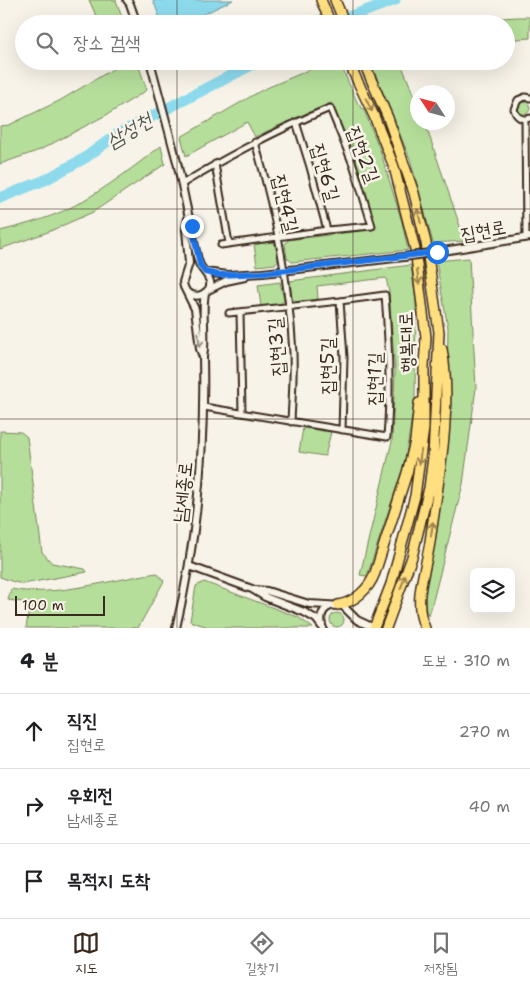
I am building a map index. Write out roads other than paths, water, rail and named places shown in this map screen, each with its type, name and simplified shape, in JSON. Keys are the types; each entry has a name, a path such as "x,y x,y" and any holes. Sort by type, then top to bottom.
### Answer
{"highway":[{"path":"320,0 327,15"},
{"path":"334,0 342,15"},
{"name":"행복대로","path":"352,70 391,158 409,219 415,249 426,337 424,428 415,496 391,584 371,627"},
{"name":"행복대로","path":"367,70 388,118 414,193 426,243 438,332 430,488 412,557 386,628"},
{"path":"425,628 420,615 420,594 428,555 444,423 445,365 438,332"},
{"path":"335,605 348,603 356,597 372,581 375,573 407,473 415,441 424,366"}],"street":[{"path":"130,1 134,15"},
{"path":"154,70 172,139 188,218 192,226 200,265 209,277 210,282 207,292 197,296 188,293 183,282 190,263 186,230 188,218"},
{"path":"528,237 528,119 517,116 514,105 522,98 530,98"},
{"name":"집현2길","path":"182,184 255,142 330,108 354,167 372,226 279,236 221,245"},
{"name":"집현6길","path":"296,122 327,230"},
{"name":"집현4길","path":"255,142 268,186 285,270"},
{"path":"215,164 229,243"},
{"name":"집현로","path":"207,292 226,281 263,273 404,257 528,237"},
{"path":"186,274 194,269 204,271"},
{"name":"집현3길","path":"285,270 293,354 291,422"},
{"name":"집현로","path":"204,271 228,275 263,273"},
{"name":"남세종로","path":"176,628 190,566 198,488 204,407 203,357 205,345 203,311 207,292"},
{"name":"남세종로","path":"188,293 195,309 200,349 203,357"},
{"name":"집현1길","path":"204,407 387,437 390,404 390,358 385,295 229,313"},
{"name":"집현5길","path":"340,301 344,357 342,430"},
{"path":"240,312 242,413"},
{"path":"190,566 252,589 265,597 304,612 316,619 322,627"},
{"path":"252,589 267,591 309,604 335,605 347,609 357,620 371,627"},
{"path":"322,627 321,620 324,610 335,605"}],"water":[{"path":"153,0 233,0 202,15 159,15"}],"waterway":[{"name":"삼성천","path":"354,15 395,0"},
{"name":"삼성천","path":"0,198 45,180 85,158 116,135 242,70"}]}
